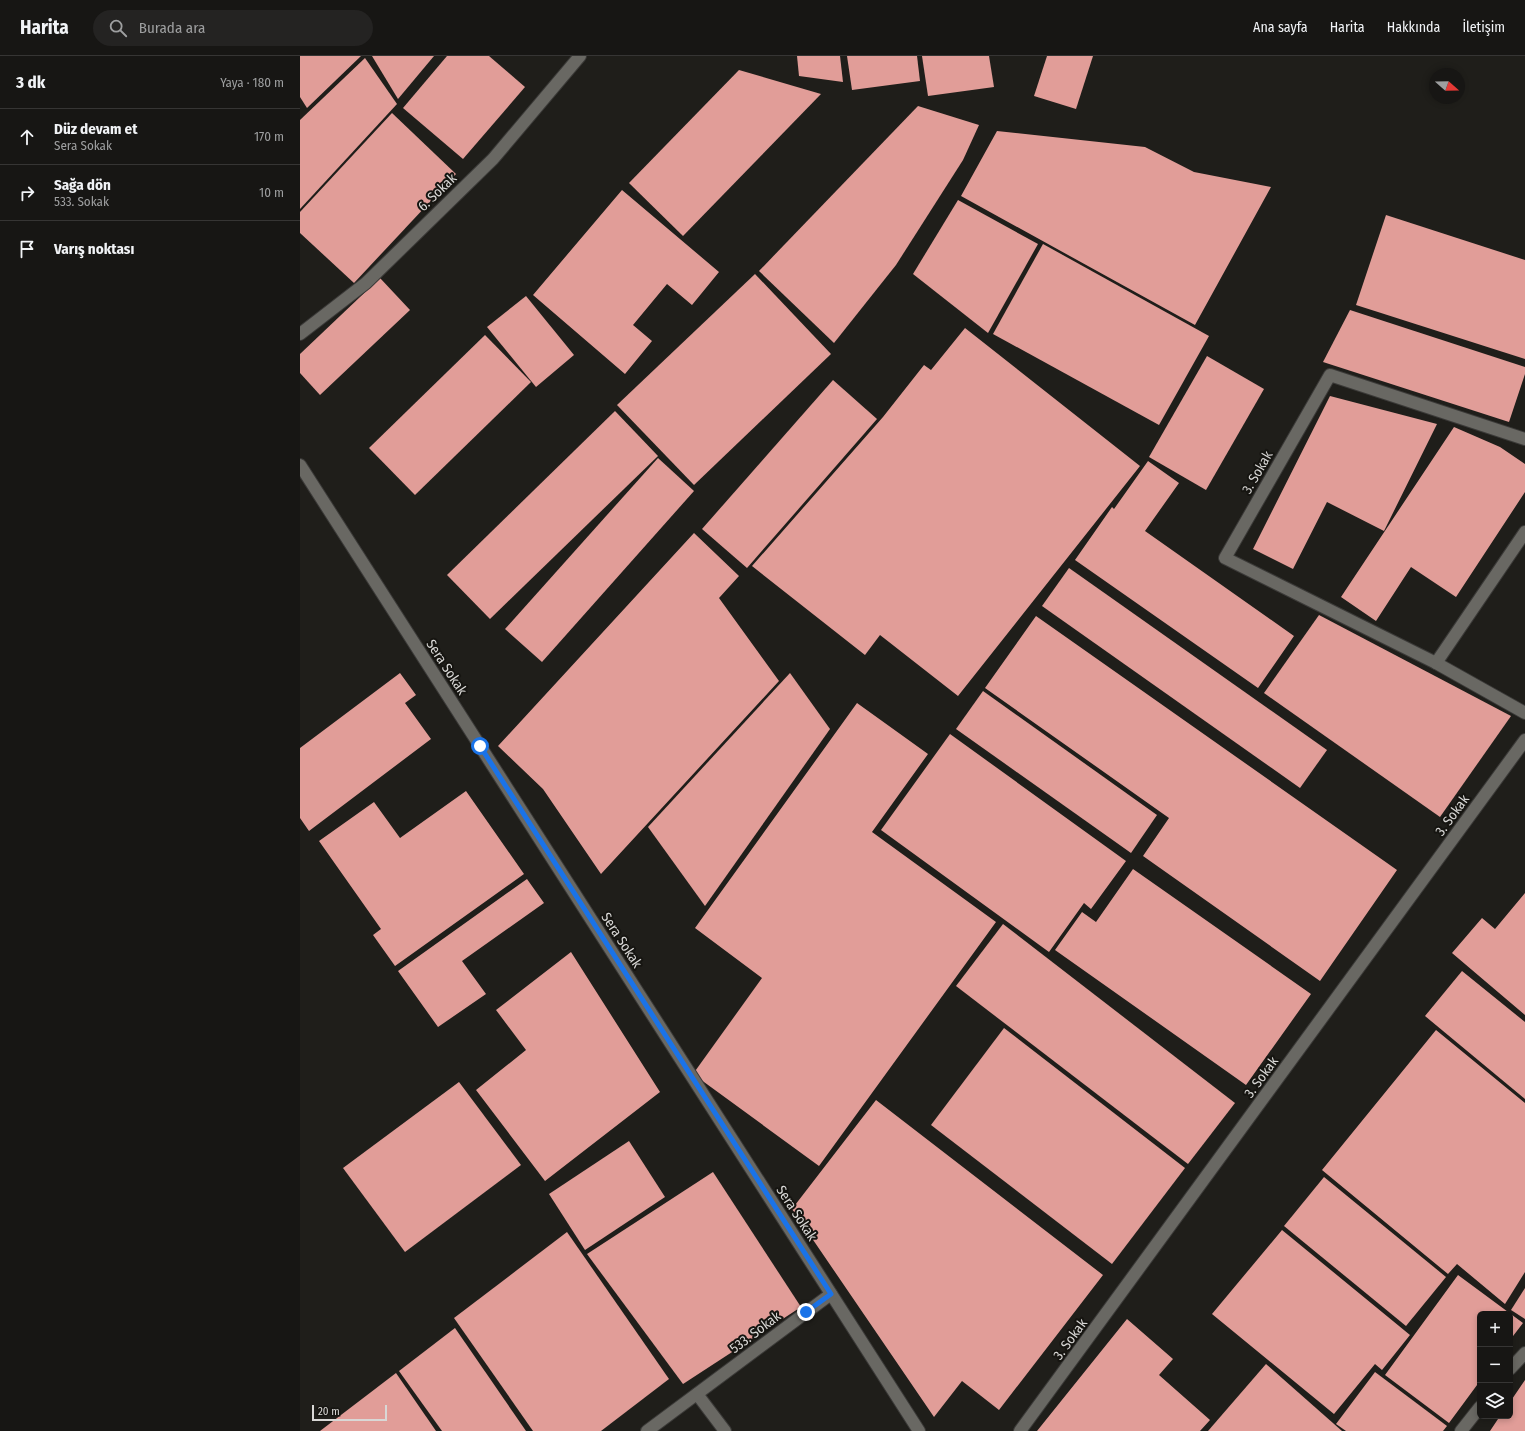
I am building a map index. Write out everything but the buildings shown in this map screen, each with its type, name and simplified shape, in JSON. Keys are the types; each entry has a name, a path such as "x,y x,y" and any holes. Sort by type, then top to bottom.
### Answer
{"street":[{"name":"6. Sokak","path":"300,334 366,283 493,159 580,56"},
{"name":"3. Sokak","path":"1525,439 1330,375 1225,558 1436,663 1525,713"},
{"name":"Sera Sokak","path":"300,465 919,1431"},
{"path":"1436,663 1525,532"},
{"name":"3. Sokak","path":"1020,1431 1525,740"},
{"name":"533. Sokak","path":"647,1431 831,1294"},
{"path":"1513,1366 1525,1353"},
{"path":"697,1394 724,1431"},
{"path":"1461,1431 1477,1411"}],"route":[{"path":"480,746 831,1294 806,1312"}]}
